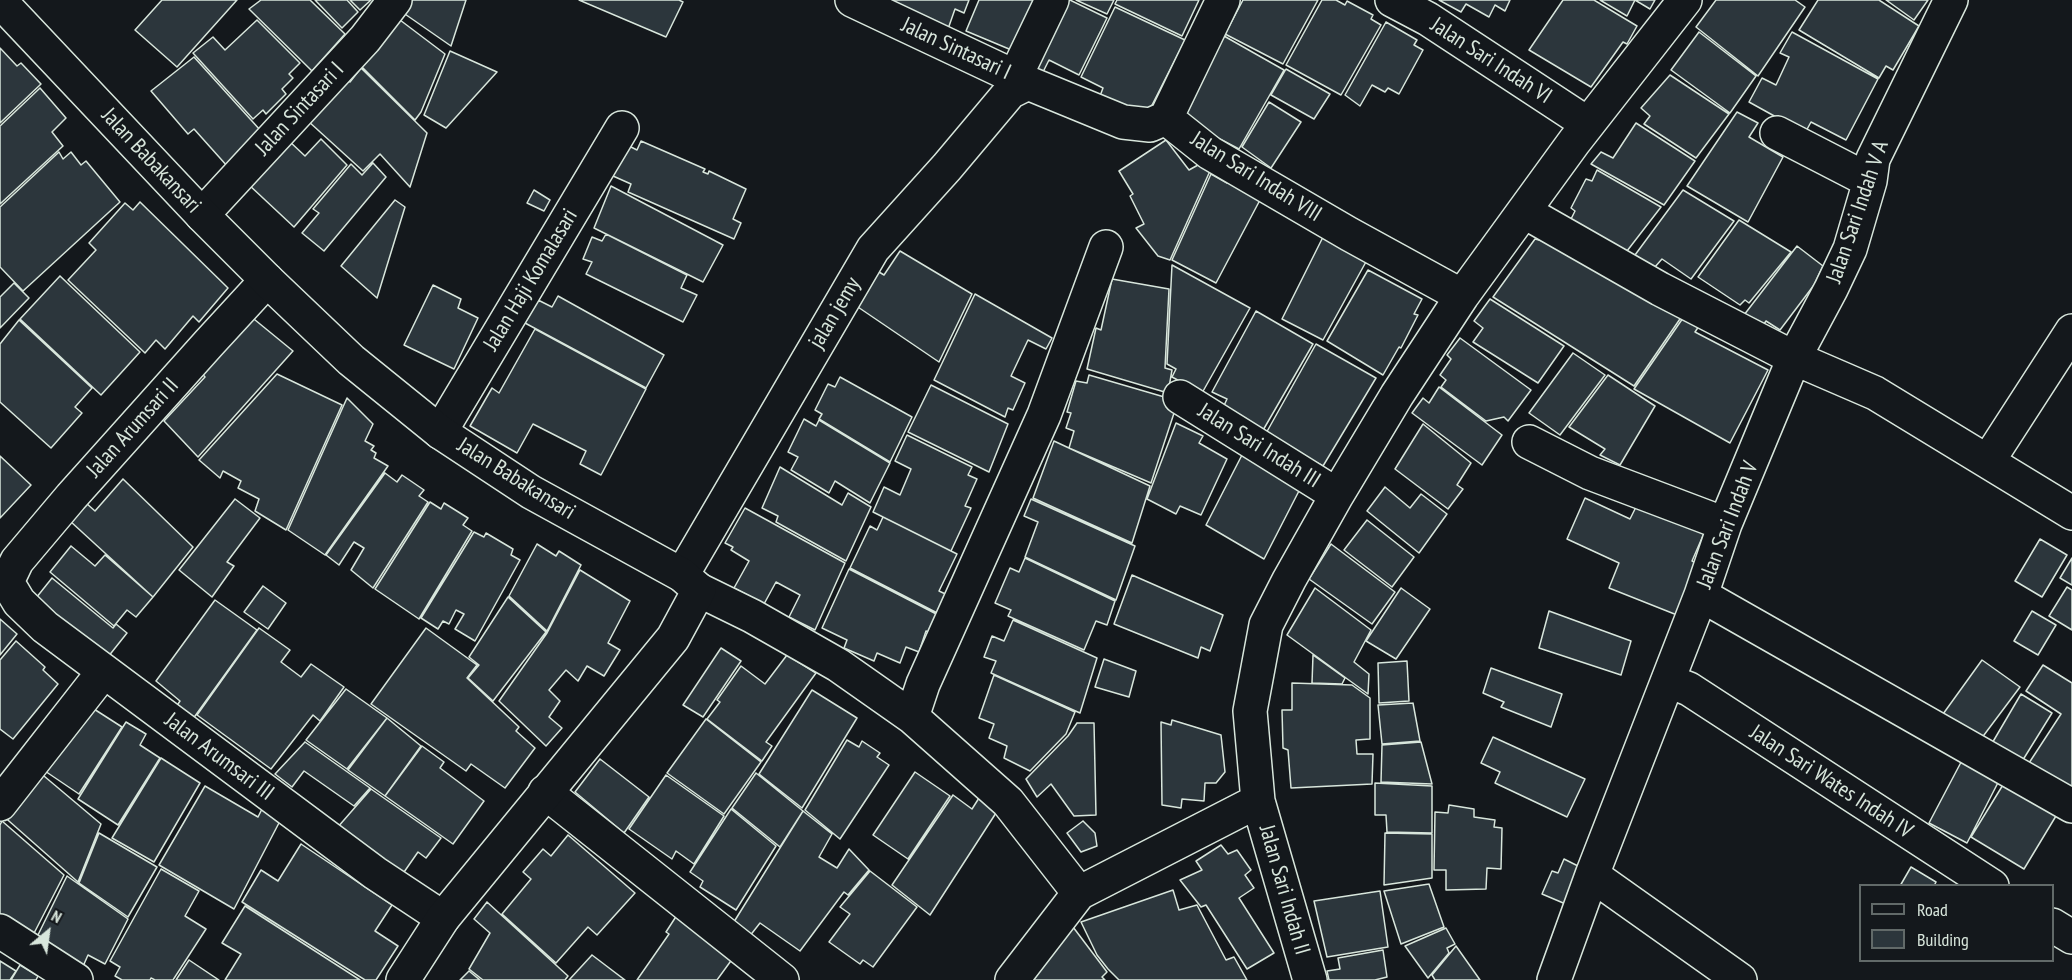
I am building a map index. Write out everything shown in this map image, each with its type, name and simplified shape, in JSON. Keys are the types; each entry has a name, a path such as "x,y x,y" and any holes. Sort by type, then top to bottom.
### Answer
{"street":[{"name":"Jalan Sintasari I","path":"202,215 365,39 395,0"},
{"name":"Jalan Sintasari I","path":"852,0 1022,80 1123,122 1150,125 1166,118"},
{"path":"1022,80 1052,0"},
{"name":"Jalan Sari Indah VIII","path":"1223,0 1166,118 1210,153 1349,234 1462,296"},
{"name":"Jalan Sari Indah VI","path":"1392,0 1428,19 1588,124"},
{"name":"Jalan Sari Indah II","path":"1310,980 1258,801 1250,711 1266,625 1337,495 1397,395 1462,296 1588,124 1685,0"},
{"name":"Jalan Sari Indah V A","path":"1794,358 1850,249 1870,181 1873,159 1951,0"},
{"name":"Jalan Babakansari","path":"0,1 202,215 351,360 440,432 531,492 838,665 912,717 1008,802 1079,893"},
{"name":"jalan jemy","path":"691,582 873,249 1022,80"},
{"name":"Jalan Haji Komalasari","path":"440,432 622,128"},
{"path":"1777,133 1870,181"},
{"path":"1525,212 1660,289 1794,358 1875,393 2072,513"},
{"path":"912,717 923,684 1044,415 1106,247"},
{"name":"Jalan Arumsari II","path":"7,582 17,561 71,497 267,280"},
{"path":"1988,461 2072,331"},
{"name":"Jalan Sari Indah V","path":"1554,980 1592,875 1669,681 1725,524 1794,358"},
{"name":"Jalan Sari Indah III","path":"1180,397 1337,495"},
{"path":"1529,442 1590,472 1725,524"},
{"name":"Jalan Arumsari III","path":"7,582 19,603 45,627 375,873 443,918"},
{"path":"402,980 443,918 673,638 691,582"},
{"path":"1701,595 2072,806"},
{"path":"0,804 104,671"},
{"name":"Jalan Sari Wates Indah IV","path":"1669,681 1689,689 1990,884"},
{"path":"545,792 782,980"},
{"path":"1012,980 1079,893 1258,801"},
{"path":"1592,875 1740,980"},
{"path":"2054,926 2072,937"},
{"path":"0,931 76,980"}],"building":[{"path":"162,0 237,0 177,67 135,30"},
{"path":"261,0 310,0 345,34 312,71 249,9"},
{"path":"315,0 347,0 358,12 342,28"},
{"path":"350,0 371,0 360,10"},
{"path":"409,0 466,0 451,46 402,12"},
{"path":"579,0 679,0 683,2 666,37"},
{"path":"891,0 969,0 964,13 955,9 948,29 890,4"},
{"path":"979,0 1046,0 1021,54 966,31"},
{"path":"1063,0 1070,0 1107,18 1079,75 1049,60 1042,74 1023,65"},
{"path":"1076,0 1114,0 1107,14"},
{"path":"1117,0 1199,0 1182,36 1115,4"},
{"path":"1243,0 1318,0 1283,64 1225,34"},
{"path":"1322,0 1336,0 1345,5 1347,1 1373,15 1371,19 1381,25 1341,95 1286,65"},
{"path":"1439,0 1510,0 1505,11 1495,5 1489,17 1466,4 1461,12"},
{"path":"1563,0 1594,0 1637,26 1627,44 1623,42 1591,87 1529,50"},
{"path":"1600,0 1635,0 1627,16"},
{"path":"1635,0 1655,0 1650,9"},
{"path":"1716,0 1795,0 1805,7 1758,76 1696,27"},
{"path":"1818,0 1879,0 1919,26 1893,70 1886,66 1879,78 1799,30"},
{"path":"1886,0 1928,0 1914,20"},
{"path":"1115,7 1185,40 1146,117 1100,96 1103,88 1081,77"},
{"path":"257,20 300,63 289,74 293,78 282,89 286,94 266,114 263,110 253,119 193,53 213,37 225,50"},
{"path":"400,20 445,54 421,112 415,120 357,62"},
{"path":"1386,22 1417,40 1414,45 1423,50 1399,94 1388,88 1385,92 1372,85 1360,106 1345,95"},
{"path":"1699,32 1756,76 1730,113 1671,70"},
{"path":"1792,32 1878,79 1846,140 1811,122 1805,133 1749,102 1762,78 1776,85 1789,57 1780,53"},
{"path":"1224,36 1284,70 1239,149 1197,127 1198,122 1185,113"},
{"path":"0,48 17,66 21,63 41,84 0,123"},
{"path":"450,51 497,72 446,128 424,115"},
{"path":"194,57 261,131 228,167 194,129 188,134 151,91"},
{"path":"361,68 427,133 410,187 380,154 363,171 308,121 347,79 350,82"},
{"path":"1286,69 1330,94 1314,119 1271,95"},
{"path":"1670,75 1729,114 1696,158 1644,124 1650,116 1641,108"},
{"path":"40,88 66,118 52,132 63,146 0,204 0,126"},
{"path":"1269,102 1301,122 1271,168 1242,147"},
{"path":"1737,112 1758,123 1749,137 1783,157 1748,222 1687,186"},
{"path":"1636,123 1695,161 1664,205 1591,164 1601,152 1613,158"},
{"path":"321,139 347,165 294,227 248,184 288,140 305,156"},
{"path":"1166,140 1189,170 1198,165 1210,171 1170,260 1158,256 1136,228 1144,224 1130,196 1133,194 1119,171"},
{"path":"641,141 705,169 703,172 708,174 709,171 746,189 733,219 741,223 734,239 628,192 631,184 613,176 627,145 637,150"},
{"path":"59,152 63,159 71,152 81,165 86,161 120,202 23,291 0,267 0,207"},
{"path":"373,163 386,177 324,251 302,233 319,213 313,209 351,164 362,175"},
{"path":"1597,170 1661,207 1627,251 1569,223 1575,211 1571,208 1586,179 1592,181"},
{"path":"1211,174 1227,183 1232,180 1260,200 1216,283 1172,260"},
{"path":"611,186 723,245 703,282 594,228"},
{"path":"534,190 550,200 544,211 527,203"},
{"path":"1683,190 1734,221 1691,279 1662,259 1654,268 1635,255"},
{"path":"395,200 405,207 377,298 341,266"},
{"path":"140,202 228,288 199,322 193,316 165,349 156,340 145,353 68,280 96,250 89,243 125,203 133,210"},
{"path":"1739,220 1791,252 1749,303 1745,300 1740,305 1698,277"},
{"path":"606,234 687,275 681,288 697,295 683,322 586,274 592,262 583,259 592,237 602,241"},
{"path":"1323,237 1367,260 1323,340 1282,319"},
{"path":"1535,239 1543,241 1682,316 1634,386 1493,297"},
{"path":"1797,246 1823,266 1814,285 1780,330 1766,321 1762,327 1744,315"},
{"path":"900,251 972,294 939,362 852,303 874,269 884,275"},
{"path":"1172,265 1250,308 1202,393 1172,377 1176,369 1167,364"},
{"path":"1368,270 1422,299 1414,314 1418,315 1401,348 1399,347 1383,375 1327,341"},
{"path":"60,276 140,352 101,395 20,319"},
{"path":"1112,279 1169,289 1165,368 1172,370 1168,393 1087,369 1096,328 1101,330"},
{"path":"14,283 29,298 0,328 0,297"},
{"path":"433,285 461,299 458,308 478,318 454,369 404,345"},
{"path":"975,294 1052,338 1046,349 1028,340 1011,376 1025,383 1013,410 1008,408 1005,417 934,380"},
{"path":"558,296 664,355 646,388 525,323 538,300 552,307"},
{"path":"1490,299 1564,346 1538,383 1473,342 1483,328 1474,321"},
{"path":"1256,311 1313,344 1262,432 1222,410 1227,399 1212,392"},
{"path":"249,315 293,351 198,457 164,421 205,377 199,370"},
{"path":"1683,318 1699,326 1695,332 1768,370 1730,443 1634,389"},
{"path":"19,320 92,388 75,407 82,413 51,448 0,402 0,344"},
{"path":"535,329 646,389 601,475 580,464 586,451 533,424 517,453 470,426 492,388 499,393"},
{"path":"1460,338 1531,390 1508,421 1504,417 1486,421 1441,387 1446,380 1440,375 1451,359 1447,355"},
{"path":"1316,344 1376,378 1323,466 1265,435"},
{"path":"1573,353 1605,375 1560,435 1529,413"},
{"path":"277,374 342,405 286,530 255,511 259,499 238,488 241,481 223,471 220,478 199,460"},
{"path":"1089,375 1178,401 1151,483 1069,448 1074,431 1066,428 1071,413 1067,412 1076,381 1087,383"},
{"path":"1608,375 1655,406 1620,465 1600,455 1605,449 1569,427"},
{"path":"840,377 912,417 890,462 819,419 822,414 815,410 828,384 835,387"},
{"path":"931,385 1008,424 989,472 908,432"},
{"path":"1439,387 1502,435 1482,465 1412,413 1423,398 1429,403"},
{"path":"347,398 373,424 365,441 374,446 371,450 376,453 374,458 388,466 325,555 288,530"},
{"path":"804,419 816,426 819,420 890,463 870,503 835,481 829,493 791,470 798,457 788,452"},
{"path":"1176,423 1203,436 1199,443 1227,459 1201,515 1180,506 1176,514 1147,499"},
{"path":"1423,424 1471,463 1457,485 1463,489 1448,509 1395,469"},
{"path":"907,435 972,467 968,475 977,479 965,506 971,508 951,551 873,512 884,487 900,495 911,469 895,461"},
{"path":"1054,441 1150,486 1132,543 1033,498"},
{"path":"1242,455 1301,487 1264,559 1206,525"},
{"path":"0,456 31,485 0,518"},
{"path":"780,467 842,505 848,493 871,507 846,561 776,522 778,516 762,508"},
{"path":"385,473 397,482 402,475 424,490 419,496 428,502 373,588 351,570 364,548 354,542 339,565 326,555"},
{"path":"123,479 193,547 153,597 70,521 86,503 95,511"},
{"path":"1385,487 1410,508 1421,494 1447,514 1419,553 1367,511"},
{"path":"1585,498 1630,519 1639,501 1705,531 1692,561 1698,564 1677,615 1609,588 1619,563 1567,539"},
{"path":"235,499 260,518 227,562 234,566 212,597 179,570"},
{"path":"1031,499 1135,546 1116,600 1025,557 1038,522 1024,516"},
{"path":"430,502 441,509 444,503 468,518 463,525 472,531 419,619 375,589"},
{"path":"745,508 845,563 815,630 789,617 800,595 776,582 764,604 734,588 749,561 731,550 733,547 725,543"},
{"path":"883,517 957,554 939,591 954,598 945,617 850,568 870,526 877,530"},
{"path":"1367,520 1414,557 1392,587 1344,550"},
{"path":"474,532 484,537 486,533 513,549 511,555 520,560 475,641 455,629 464,614 456,610 449,624 443,621 438,629 421,618"},
{"path":"2040,539 2067,555 2042,597 2015,581"},
{"path":"537,544 556,556 559,551 581,565 547,631 509,596"},
{"path":"1331,544 1395,592 1372,624 1309,579"},
{"path":"71,546 95,566 105,555 153,597 136,617 127,610 114,626 50,572"},
{"path":"1025,558 1115,601 1107,625 1096,621 1084,650 1008,616 1011,610 995,603 1010,568 1019,572"},
{"path":"2072,558 2072,585 2060,578"},
{"path":"849,569 946,619 939,636 926,631 919,652 906,647 900,663 877,653 874,661 844,648 847,640 822,628"},
{"path":"580,570 630,601 608,643 620,650 604,676 587,666 578,681 566,670 549,690 560,701 549,717 562,728 546,746 499,701 547,633"},
{"path":"1132,575 1223,615 1210,651 1201,647 1198,658 1114,624"},
{"path":"52,578 113,628 116,624 127,633 100,667 36,598"},
{"path":"263,586 286,603 268,629 244,612"},
{"path":"2067,587 2072,590 2072,630 2049,616"},
{"path":"1315,588 1371,630 1354,662 1369,674 1368,694 1287,635"},
{"path":"1401,588 1430,609 1396,659 1366,641"},
{"path":"508,597 546,632 493,701 468,678 479,665 469,657"},
{"path":"215,600 257,630 190,723 174,710 180,701 156,681"},
{"path":"1549,611 1631,641 1621,675 1539,648"},
{"path":"2032,611 2056,625 2038,655 2014,641"},
{"path":"0,619 17,634 0,655"},
{"path":"1013,620 1097,658 1080,713 991,673 996,661 984,657 992,636 1004,641"},
{"path":"259,628 290,650 281,662 301,677 311,664 344,687 320,721 313,715 271,769 197,715"},
{"path":"426,628 477,665 467,678 519,727 516,731 535,748 505,788 471,764 466,771 371,704"},
{"path":"16,641 45,667 43,670 58,684 13,739 0,729 0,660"},
{"path":"721,648 741,661 703,717 683,705"},
{"path":"787,655 816,673 766,742 772,746 762,761 707,719 720,702 717,700 741,666 765,684"},
{"path":"1313,655 1345,678 1342,684 1312,683"},
{"path":"1104,659 1136,671 1129,697 1095,687"},
{"path":"1982,660 2020,687 1975,747 1938,721"},
{"path":"1407,661 1409,701 1379,703 1378,663"},
{"path":"2043,665 2072,683 2072,792 2029,763 2061,714 2026,691"},
{"path":"1491,668 1562,694 1551,727 1501,707 1504,702 1483,693"},
{"path":"994,675 1075,712 1066,734 1030,771 1004,758 1007,746 989,738 994,724 979,718"},
{"path":"1292,683 1352,685 1370,698 1370,739 1356,740 1357,754 1373,754 1372,784 1291,788 1288,750 1283,748 1282,710 1292,710"},
{"path":"346,689 387,718 347,769 306,740"},
{"path":"812,690 857,718 802,808 759,774"},
{"path":"2021,694 2052,713 2021,763 1991,745"},
{"path":"83,702 122,727 79,794 39,767"},
{"path":"1413,703 1420,741 1382,744 1378,705"},
{"path":"387,718 421,746 385,796 348,770"},
{"path":"706,719 761,762 724,814 667,773"},
{"path":"1172,720 1221,735 1225,772 1216,783 1205,783 1204,801 1182,799 1181,808 1162,805 1161,722 1171,725"},
{"path":"126,722 146,734 140,745 160,758 118,825 78,799"},
{"path":"1077,723 1094,723 1096,815 1074,816 1051,784 1037,797 1026,779 1068,736"},
{"path":"1493,737 1585,779 1567,817 1495,783 1500,772 1481,763"},
{"path":"847,740 859,747 862,741 880,753 877,757 889,765 840,839 805,810"},
{"path":"305,742 370,788 354,806 304,771 292,787 275,774"},
{"path":"1421,742 1432,784 1381,782 1382,745"},
{"path":"422,746 444,762 440,768 484,801 453,844 385,796"},
{"path":"1968,749 2005,769 1967,843 1929,823"},
{"path":"161,758 200,783 154,862 112,838"},
{"path":"600,759 649,797 624,833 575,792"},
{"path":"38,771 101,824 78,882 1,814"},
{"path":"915,772 950,796 908,859 873,835"},
{"path":"756,773 803,811 780,847 732,808"},
{"path":"666,775 724,816 694,864 676,851 672,859 629,829"},
{"path":"2009,775 2062,806 2024,869 1971,837"},
{"path":"1375,783 1432,786 1432,833 1387,832 1386,815 1375,815"},
{"path":"205,786 258,817 262,809 280,821 234,909 159,865"},
{"path":"371,789 441,838 426,858 418,852 402,875 337,828"},
{"path":"953,795 972,809 979,798 996,813 930,915 892,885"},
{"path":"1449,805 1474,809 1474,817 1495,820 1494,827 1502,828 1501,869 1487,868 1486,889 1446,890 1446,870 1434,870 1435,812 1448,813"},
{"path":"731,809 776,846 736,910 700,887 703,881 690,872"},
{"path":"803,811 832,834 819,857 837,868 849,849 869,870 848,895 844,892 800,951 760,923 749,937 732,925"},
{"path":"2,821 64,875 30,941 0,922 0,825"},
{"path":"1083,821 1095,833 1097,846 1081,852 1067,833"},
{"path":"99,833 157,867 128,917 79,883"},
{"path":"1385,833 1432,834 1432,878 1384,885"},
{"path":"568,835 635,893 597,935 588,927 556,963 502,914 531,879 523,872 543,849 551,856"},
{"path":"301,844 392,905 375,931 398,946 376,980 365,980 242,902 261,870 278,881"},
{"path":"1221,845 1228,854 1237,850 1251,870 1245,875 1254,888 1239,898 1274,953 1247,969 1206,905 1201,907 1180,880 1202,870 1196,861"},
{"path":"1564,859 1584,869 1568,905 1542,894 1552,871 1558,873"},
{"path":"1911,867 1936,882 1935,884 1901,884"},
{"path":"161,869 199,891 185,916 206,929 173,980 151,978 150,980 122,980 115,976 120,967 110,961"},
{"path":"870,871 917,907 873,967 863,960 860,964 829,942 850,914 840,907"},
{"path":"67,876 128,919 105,964 88,955 81,971 34,943"},
{"path":"1429,884 1444,927 1401,944 1384,891"},
{"path":"1173,890 1179,910 1197,905 1226,960 1234,957 1247,980 1119,980 1108,969 1097,955 1081,922"},
{"path":"1380,891 1388,947 1327,957 1314,901"},
{"path":"487,902 568,976 565,980 483,980 469,969 490,933 474,919"},
{"path":"245,906 360,980 225,980 241,954 222,943"},
{"path":"677,915 733,958 717,980 637,980 669,934 666,932"},
{"path":"1070,923 1107,972 1102,977 1105,980 1022,980"},
{"path":"1446,928 1455,944 1447,948 1449,953 1428,978 1405,946"},
{"path":"1456,946 1480,980 1435,980 1432,975"},
{"path":"1383,950 1387,977 1375,980 1329,980 1327,971 1340,969 1338,958"},
{"path":"592,955 625,980 569,980"},
{"path":"189,960 219,980 176,980"},
{"path":"0,961 16,971 10,980 0,980"},
{"path":"20,965 38,976 36,980 11,980"},
{"path":"469,971 480,980 460,980"}]}
